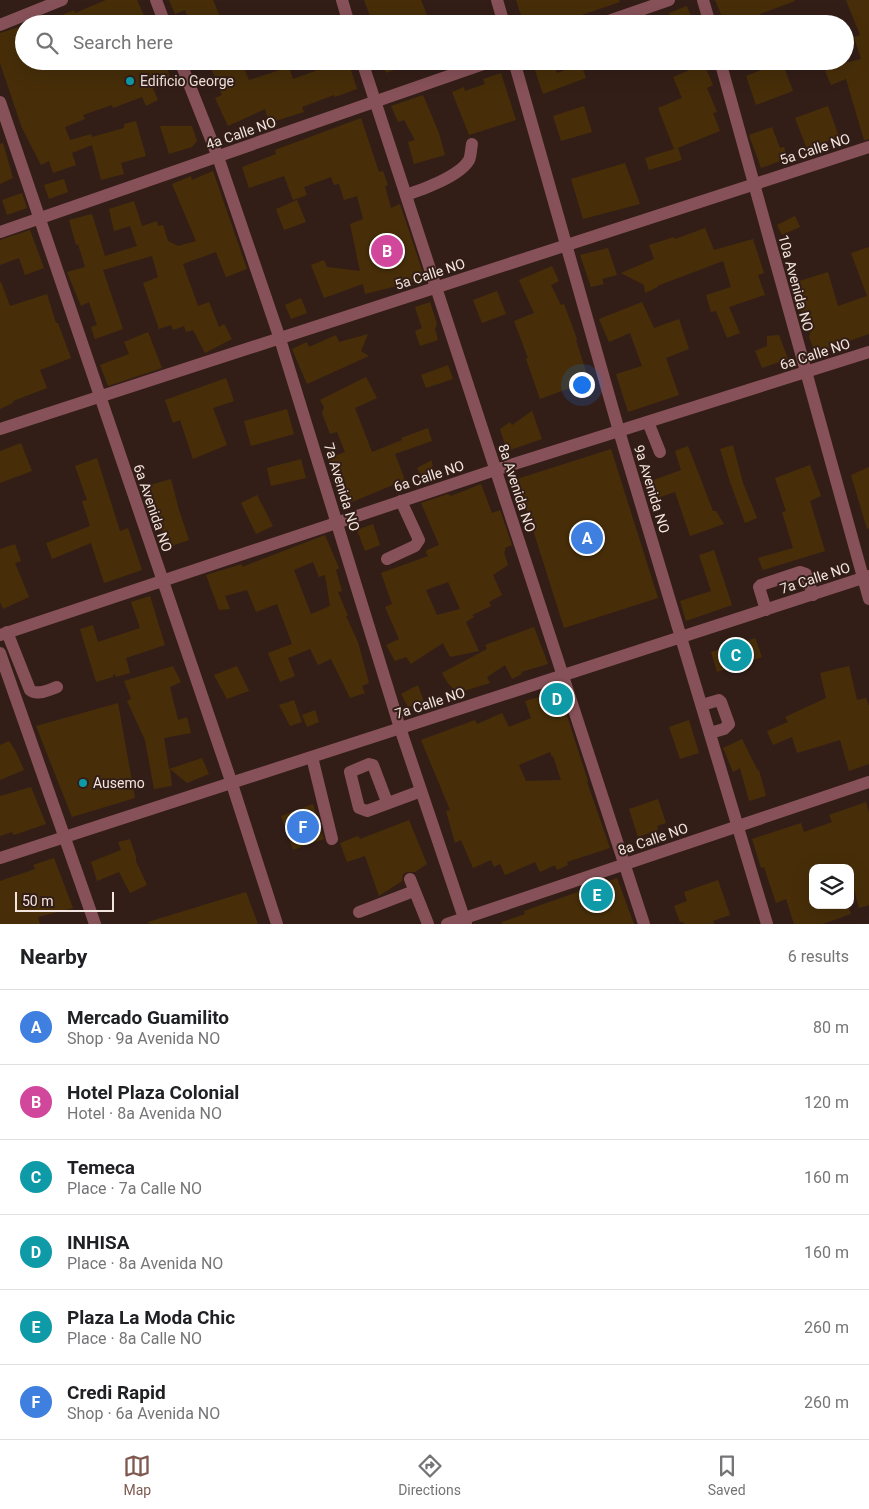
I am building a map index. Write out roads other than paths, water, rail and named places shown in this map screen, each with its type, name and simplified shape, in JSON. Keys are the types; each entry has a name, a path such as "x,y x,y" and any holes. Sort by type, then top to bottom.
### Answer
{"street":[{"path":"25,15 62,0"},
{"path":"156,0 162,15"},
{"path":"342,0 347,15"},
{"path":"497,0 501,15"},
{"path":"626,15 669,0"},
{"path":"703,0 707,15"},
{"path":"0,25 15,19"},
{"name":"7a Avenida NO","path":"184,70 218,157 280,339 400,728 465,921"},
{"name":"8a Avenida NO","path":"365,70 644,924"},
{"name":"4a Calle NO","path":"0,232 466,70"},
{"name":"9a Avenida NO","path":"517,70 619,431 767,924"},
{"name":"10a Avenida NO","path":"722,70 805,373 866,578 869,599"},
{"name":"6a Avenida NO","path":"0,102 232,784 277,924"},
{"path":"406,195 427,189 459,170 469,160 472,144"},
{"name":"5a Calle NO","path":"0,429 869,147"},
{"name":"6a Calle NO","path":"4,634 495,470 869,352"},
{"path":"648,422 660,452"},
{"path":"387,559 415,546 418,540 401,501"},
{"path":"766,610 759,587 762,584 803,572 806,574 813,595"},
{"name":"7a Calle NO","path":"0,858 866,578"},
{"path":"4,634 30,690 38,693 57,688"},
{"path":"0,653 95,924"},
{"path":"702,705 719,700 728,724 724,729 710,733"},
{"path":"312,757 332,839"},
{"name":"8a Calle NO","path":"447,924 465,921 625,864 869,782"},
{"path":"387,802 421,791"},
{"path":"359,912 412,885 428,924"}],"place":[{"name":"Edificio George","path":"130,81"},
{"name":"Hotel Plaza Colonial","path":"387,251"},
{"name":"Mercado Guamilito","path":"587,538"},
{"name":"Temeca","path":"736,655"},
{"name":"INHISA","path":"557,699"},
{"name":"Ausemo","path":"83,783"},
{"name":"Credi Rapid","path":"303,827"},
{"name":"Plaza La Moda Chic","path":"597,895"}]}
